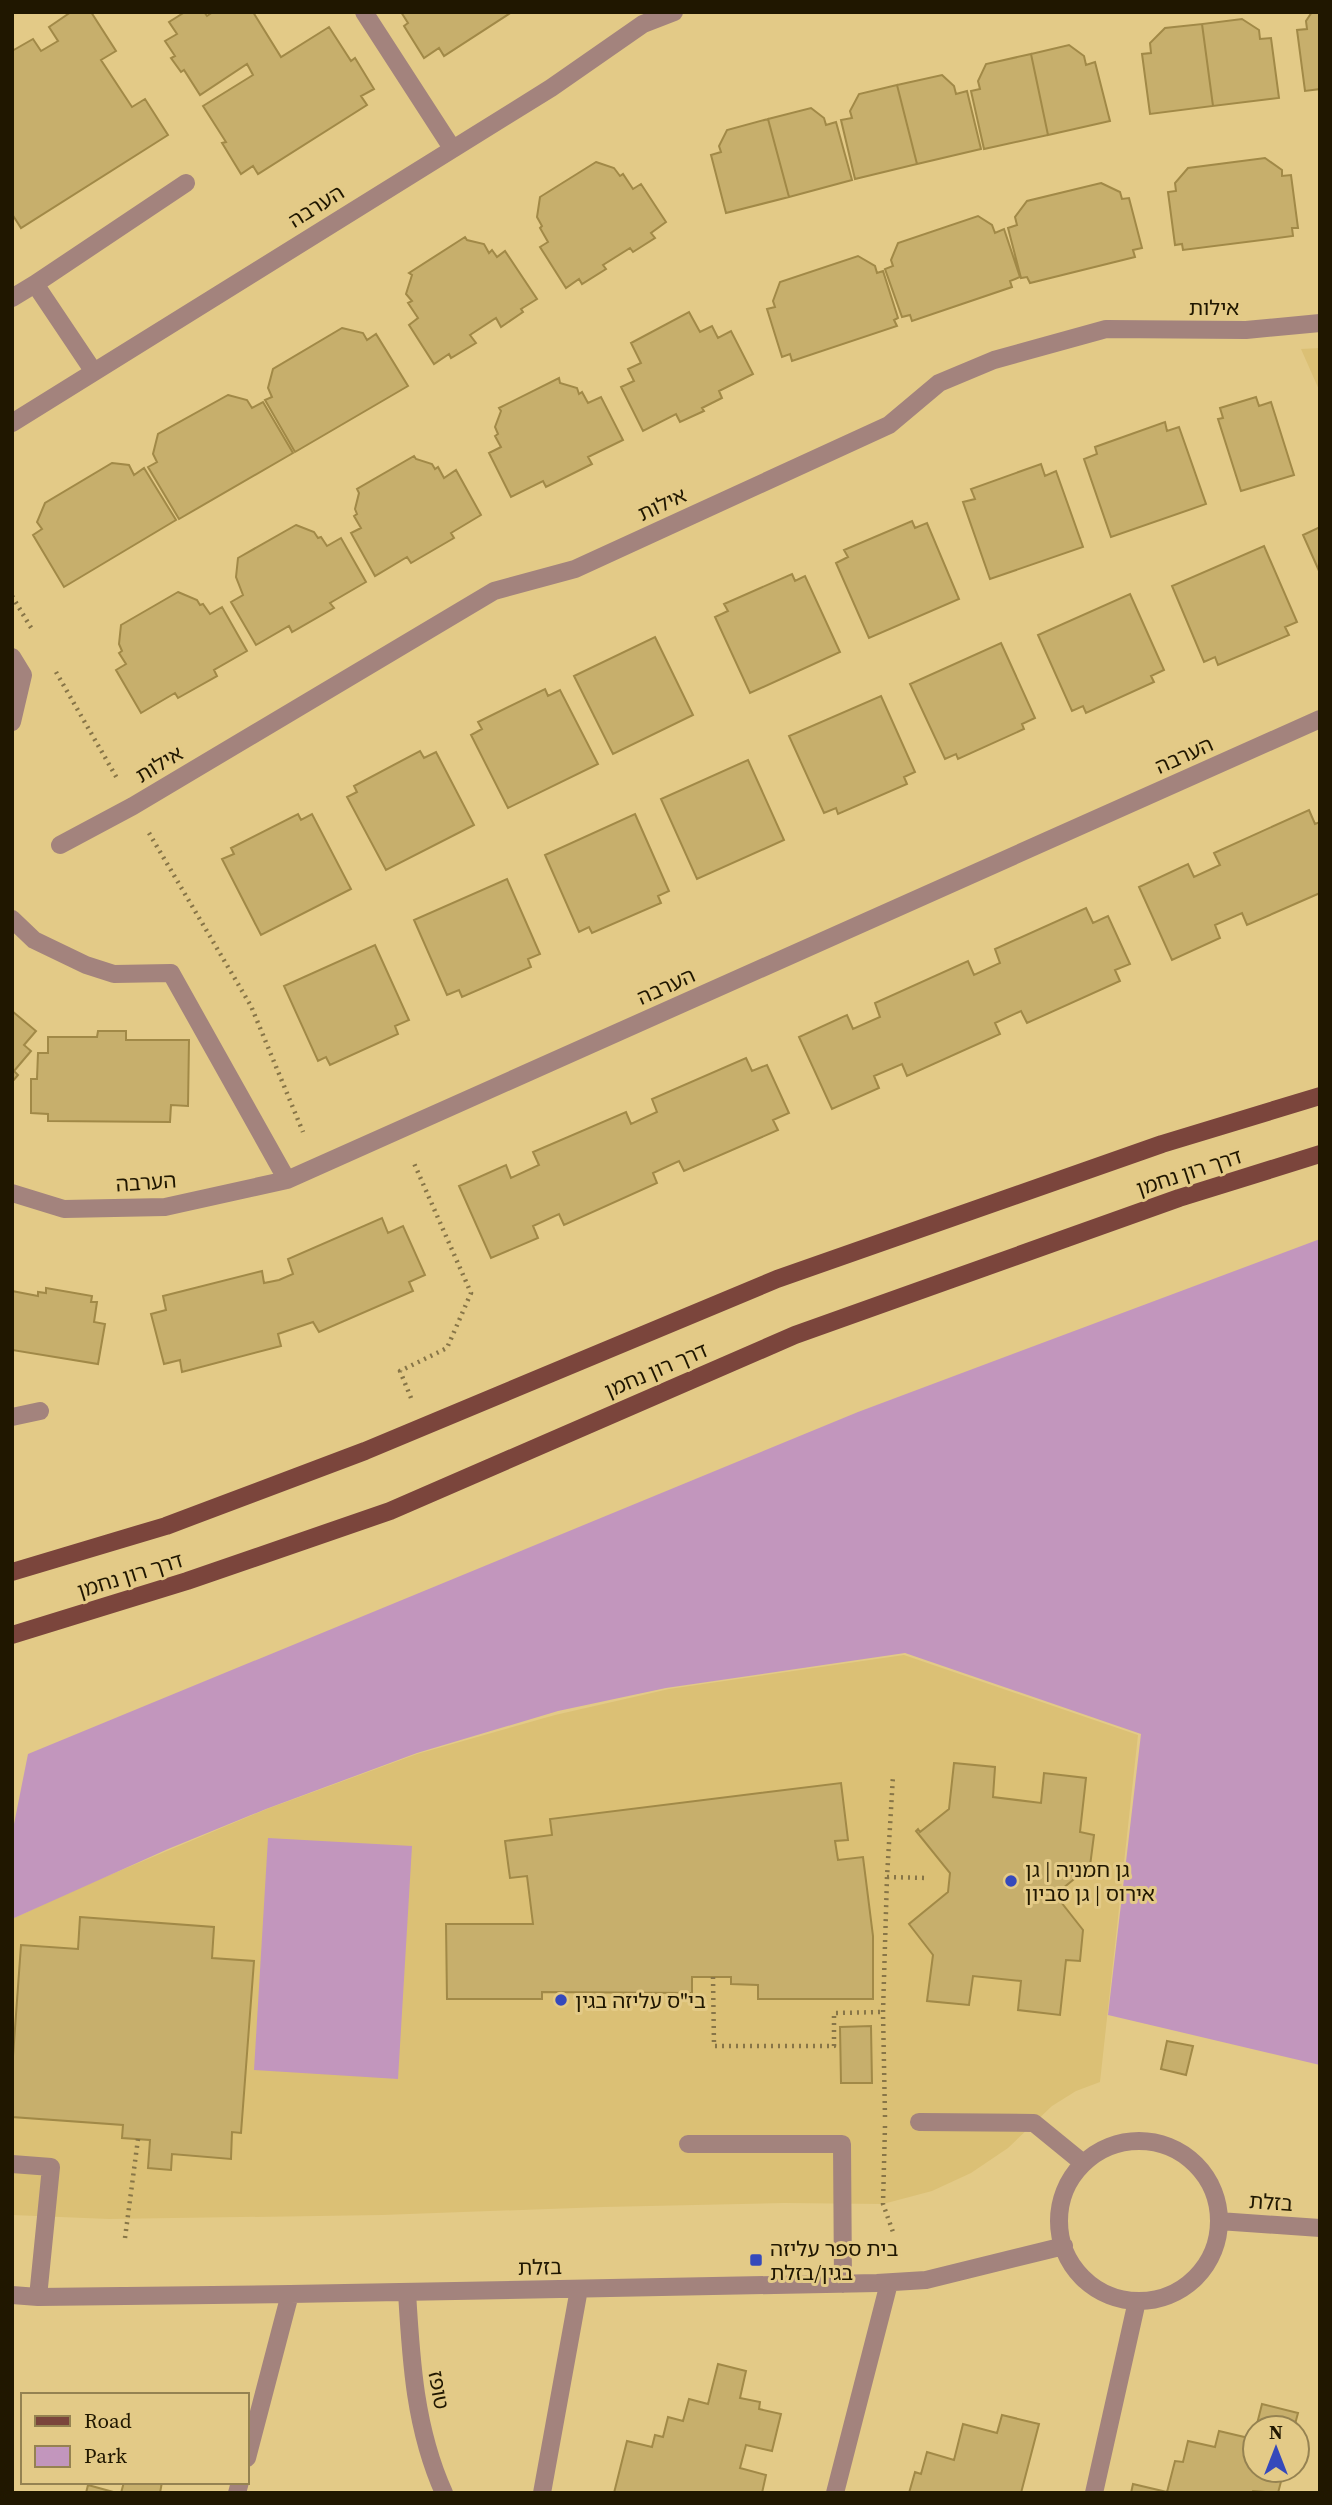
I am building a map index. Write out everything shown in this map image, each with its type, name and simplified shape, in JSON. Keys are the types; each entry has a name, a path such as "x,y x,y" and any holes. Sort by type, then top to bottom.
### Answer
{"main road":[{"name":"דרך רון נחמן","path":"12,1572 166,1526 365,1451 777,1279 1149,1148 1320,1096"},
{"name":"דרך רון נחמן","path":"12,1635 187,1581 390,1510 795,1335 1179,1198 1320,1154"}],"street":[{"path":"364,12 452,148"},
{"name":"הערבה","path":"12,423 551,88 644,18 674,12"},
{"path":"12,298 186,183"},
{"path":"34,284 94,372"},
{"name":"אילות","path":"60,845 133,806 494,592 575,569 889,425 939,383 994,360 1107,329 1246,330 1320,323"},
{"path":"12,657 23,675 12,722"},
{"name":"הערבה","path":"12,1193 64,1209 165,1207 287,1180 1320,719"},
{"path":"12,919 34,940 86,965 114,974 172,973 287,1180"},
{"path":"12,1417 40,1411"},
{"path":"919,2122 1034,2123 1083,2163"},
{"path":"1134,2140 1166,2145 1188,2156 1200,2168 1214,2192 1219,2221 1214,2252 1198,2275 1169,2295 1137,2301 1108,2294 1084,2279 1065,2252 1059,2233 1061,2199 1083,2163 1104,2148 1134,2140"},
{"path":"688,2144 842,2144 843,2284"},
{"path":"12,2164 51,2167 38,2297"},
{"name":"בזלת","path":"1219,2221 1320,2228"},
{"name":"בזלת","path":"12,2295 290,2294 889,2283 926,2280 1064,2246"},
{"path":"835,2493 889,2283"},
{"path":"542,2493 579,2289"},
{"name":"טופז","path":"407,2292 415,2393 425,2437 444,2493"},
{"path":"248,2454 290,2294"},
{"path":"1094,2493 1137,2301"}],"path":[{"path":"12,596 33,632"},
{"path":"54,668 251,1006 303,1132"},
{"path":"412,1398 400,1371 447,1348 471,1293 413,1161"},
{"path":"893,1776 883,2012 886,2086 883,2204 893,2232"},
{"path":"887,1877 928,1878"},
{"path":"713,1977 714,2046 834,2046 834,2013 883,2012"},
{"path":"125,2238 138,2139"}],"shaded area":[{"path":"1320,348 1320,392 1301,349"},
{"name":"בי\"ס עליזה בגין","path":"904,1655 1138,1735 1100,2082 1076,2091 1052,2106 1008,2148 971,2173 932,2191 883,2204 784,2203 382,2215 109,2219 12,2215 12,1919 267,1809 417,1754 555,1715 669,1689"}],"green space":[{"path":"1320,1239 1320,2065 1108,2015 1141,1734 905,1653 666,1688 558,1711 417,1753 168,1849 12,1919 12,1834 28,1754 858,1412"},
{"path":"268,1838 412,1846 398,2079 254,2070"}],"building":[{"path":"71,12 91,12 116,51 101,60 132,107 145,99 168,135 21,228 12,214 12,51 33,39 41,51 58,41 49,27"},
{"path":"185,12 204,12 207,16 213,12 253,12 281,57 329,27 351,61 355,58 374,89 361,96 367,105 258,174 253,166 241,174 222,143 226,142 203,106 253,75 247,64 200,95 184,70 181,72 171,58 175,56 165,41 177,34 169,22"},
{"path":"401,12 512,12 444,56 439,48 424,58 404,26 408,23"},
{"path":"1312,12 1320,12 1320,89 1305,91 1297,30 1307,29 1306,21"},
{"path":"1242,19 1259,30 1260,39 1271,38 1279,98 1213,106 1202,24"},
{"path":"1202,24 1213,106 1150,114 1142,54 1151,53 1150,43 1165,28"},
{"path":"1069,45 1084,56 1086,65 1095,62 1110,121 1048,135 1031,54"},
{"path":"1031,54 1048,135 984,149 971,91 980,89 978,81 986,64"},
{"path":"942,75 954,86 956,94 967,91 981,149 917,164 897,85"},
{"path":"897,85 917,164 855,179 841,120 852,118 850,111 859,94"},
{"path":"811,108 824,118 826,125 836,122 852,180 789,197 768,119"},
{"path":"768,119 789,197 726,213 711,155 721,152 719,146 727,130"},
{"path":"1265,158 1282,170 1282,176 1291,175 1298,228 1292,228 1293,236 1183,250 1182,244 1175,245 1168,192 1176,191 1175,183 1188,168"},
{"path":"596,162 614,168 620,176 623,174 633,189 641,184 666,222 651,233 655,238 633,252 630,248 603,265 606,269 582,284 579,279 566,288 540,247 548,242 537,217 540,197"},
{"path":"1101,183 1120,192 1122,199 1129,198 1142,248 1133,250 1135,257 1030,283 1027,277 1021,278 1008,228 1017,225 1015,217 1027,201"},
{"path":"978,216 992,225 995,233 1004,229 1020,277 1010,281 1012,287 912,321 910,315 902,317 885,269 893,266 891,260 898,243"},
{"path":"465,237 467,240 484,244 489,253 492,250 497,257 505,251 537,299 501,327 496,318 470,335 476,343 451,358 449,354 434,364 409,325 418,318 408,303 412,301 406,294 412,275 409,273"},
{"path":"858,256 875,266 877,273 883,271 898,318 894,320 897,326 792,361 790,354 782,357 767,309 775,307 773,301 780,282"},
{"path":"689,312 700,332 712,326 718,338 731,331 753,374 719,391 722,398 702,408 704,411 680,422 676,414 643,431 621,387 634,381 628,369 641,363 631,343"},
{"path":"342,328 363,333 367,340 376,334 408,386 295,452 265,400 272,397 268,388 273,369"},
{"path":"559,378 560,383 577,388 579,394 582,392 588,403 601,397 623,440 588,457 592,464 546,487 543,481 511,497 489,453 501,447 495,436 498,434 495,427 501,411 499,408"},
{"path":"228,395 247,400 252,408 263,402 293,453 179,519 148,467 157,462 153,454 158,434"},
{"path":"1256,397 1259,406 1271,402 1294,475 1241,491 1218,419 1223,418 1220,408"},
{"path":"1165,422 1167,431 1179,427 1206,504 1111,537 1084,459 1097,454 1095,447"},
{"path":"414,456 432,464 435,469 438,467 444,478 456,470 481,515 451,533 454,538 411,563 407,557 375,576 351,533 361,528 354,516 357,514 357,489"},
{"path":"112,463 129,465 134,475 144,468 176,520 64,587 33,535 42,529 37,522 45,503"},
{"path":"1041,464 1045,476 1056,471 1083,547 990,579 963,502 975,499 971,489"},
{"path":"912,521 915,528 927,523 959,599 869,638 836,563 848,557 844,550"},
{"path":"296,525 314,532 327,546 341,538 366,582 330,603 334,608 292,632 289,626 256,645 231,602 243,595 236,577 238,558"},
{"path":"1320,527 1320,573 1303,535"},
{"path":"1264,546 1297,622 1285,627 1289,635 1218,665 1215,657 1204,662 1172,586"},
{"path":"792,574 795,581 805,576 840,652 750,693 715,617 728,611 724,604"},
{"path":"178,592 197,600 200,605 203,604 210,614 222,607 247,651 214,670 217,676 178,698 175,693 141,713 116,670 126,664 119,653 122,651 119,644 121,625"},
{"path":"1130,594 1164,670 1151,676 1154,682 1086,713 1083,706 1072,711 1038,635"},
{"path":"655,637 693,715 613,754 574,676"},
{"path":"1001,643 1035,718 1022,724 1024,729 958,759 956,754 945,759 910,684"},
{"path":"545,689 548,696 560,690 598,764 508,808 471,735 482,729 478,722"},
{"path":"881,696 915,772 904,777 907,784 838,814 836,808 824,813 789,736"},
{"path":"420,751 424,758 436,752 474,825 386,870 347,797 357,792 354,786"},
{"path":"748,760 784,840 697,879 661,799"},
{"path":"1309,810 1315,824 1320,822 1320,893 1247,925 1242,913 1215,925 1220,938 1172,960 1139,887 1188,864 1194,877 1220,865 1214,853"},
{"path":"298,814 301,820 312,814 351,889 261,935 222,859 234,854 231,848"},
{"path":"635,814 669,891 658,896 661,903 592,933 589,927 579,932 545,855"},
{"path":"507,879 540,954 528,959 531,967 462,997 459,990 447,995 414,920"},
{"path":"1086,908 1093,923 1108,916 1130,964 1115,970 1120,981 1027,1023 1021,1011 995,1023 1000,1034 907,1076 902,1064 874,1076 879,1088 832,1109 799,1037 847,1015 853,1029 880,1017 875,1003 968,961 974,975 1000,963 995,949"},
{"path":"375,945 409,1020 395,1026 398,1034 330,1065 326,1057 318,1061 284,986"},
{"path":"12,1011 36,1031 24,1045 31,1051 14,1071 18,1075 12,1082"},
{"path":"98,1031 126,1031 126,1040 189,1040 188,1106 171,1105 170,1122 48,1121 48,1114 31,1113 31,1079 37,1079 38,1053 48,1053 48,1037 97,1037"},
{"path":"746,1058 752,1071 767,1065 789,1113 773,1120 778,1130 684,1171 679,1161 653,1173 657,1183 564,1225 559,1214 533,1226 538,1238 491,1258 459,1186 506,1165 511,1178 539,1165 533,1152 626,1112 631,1124 657,1112 652,1099"},
{"path":"382,1218 388,1233 403,1226 425,1275 409,1282 413,1291 319,1332 313,1322 278,1334 281,1346 182,1372 180,1360 164,1364 151,1314 166,1310 163,1296 262,1271 264,1283 279,1280 293,1274 288,1259"},
{"path":"46,1288 92,1296 91,1302 97,1302 94,1322 105,1324 98,1364 12,1350 12,1291 38,1296 38,1292 46,1293"},
{"name":"גן חמניה | גן אירוס | גן סביון","path":"954,1763 995,1767 993,1797 1041,1803 1044,1773 1086,1778 1080,1832 1094,1835 1090,1866 1062,1889 1061,1902 1083,1930 1080,1961 1066,1960 1060,2015 1018,2010 1021,1981 973,1976 969,2005 927,2001 933,1955 909,1924 948,1892 950,1873 916,1831 918,1829 920,1832 949,1809"},
{"path":"841,1783 848,1840 835,1841 838,1860 863,1857 873,1936 873,1999 758,1999 758,1985 731,1984 731,1977 692,1977 692,1993 542,1992 542,1999 447,1999 446,1924 533,1924 527,1876 510,1878 505,1841 552,1835 550,1819"},
{"path":"80,1917 214,1927 212,1958 254,1961 241,2133 232,2132 231,2159 172,2154 171,2170 148,2168 150,2140 122,2138 123,2125 12,2117 12,2070 21,1945 78,1949"},
{"path":"871,2026 872,2083 841,2083 840,2027"},
{"path":"1167,2041 1193,2046 1186,2075 1161,2069"},
{"path":"718,2364 746,2371 740,2398 760,2402 759,2409 781,2414 772,2451 746,2445 740,2468 766,2475 762,2493 614,2493 627,2441 652,2447 655,2435 663,2437 668,2417 683,2421 689,2399 708,2404"},
{"path":"1262,2404 1298,2413 1298,2414 1260,2414"},
{"path":"1002,2415 1039,2424 1021,2493 909,2493 915,2472 921,2474 927,2452 954,2460 963,2424 997,2433"},
{"path":"1219,2431 1241,2436 1241,2484 1280,2484 1278,2493 1131,2493 1133,2484 1167,2492 1175,2461 1183,2462 1188,2441 1215,2447"},
{"path":"123,2484 162,2484 160,2493 121,2493"},
{"path":"88,2485 117,2493 86,2493"}],"place":[{"name":"גן חמניה | גן אירוס | גן סביון","path":"1011,1881"},
{"name":"בי\"ס עליזה בגין","path":"561,2000"},
{"name":"בית ספר עליזה בגין/בזלת","path":"756,2260"}]}
